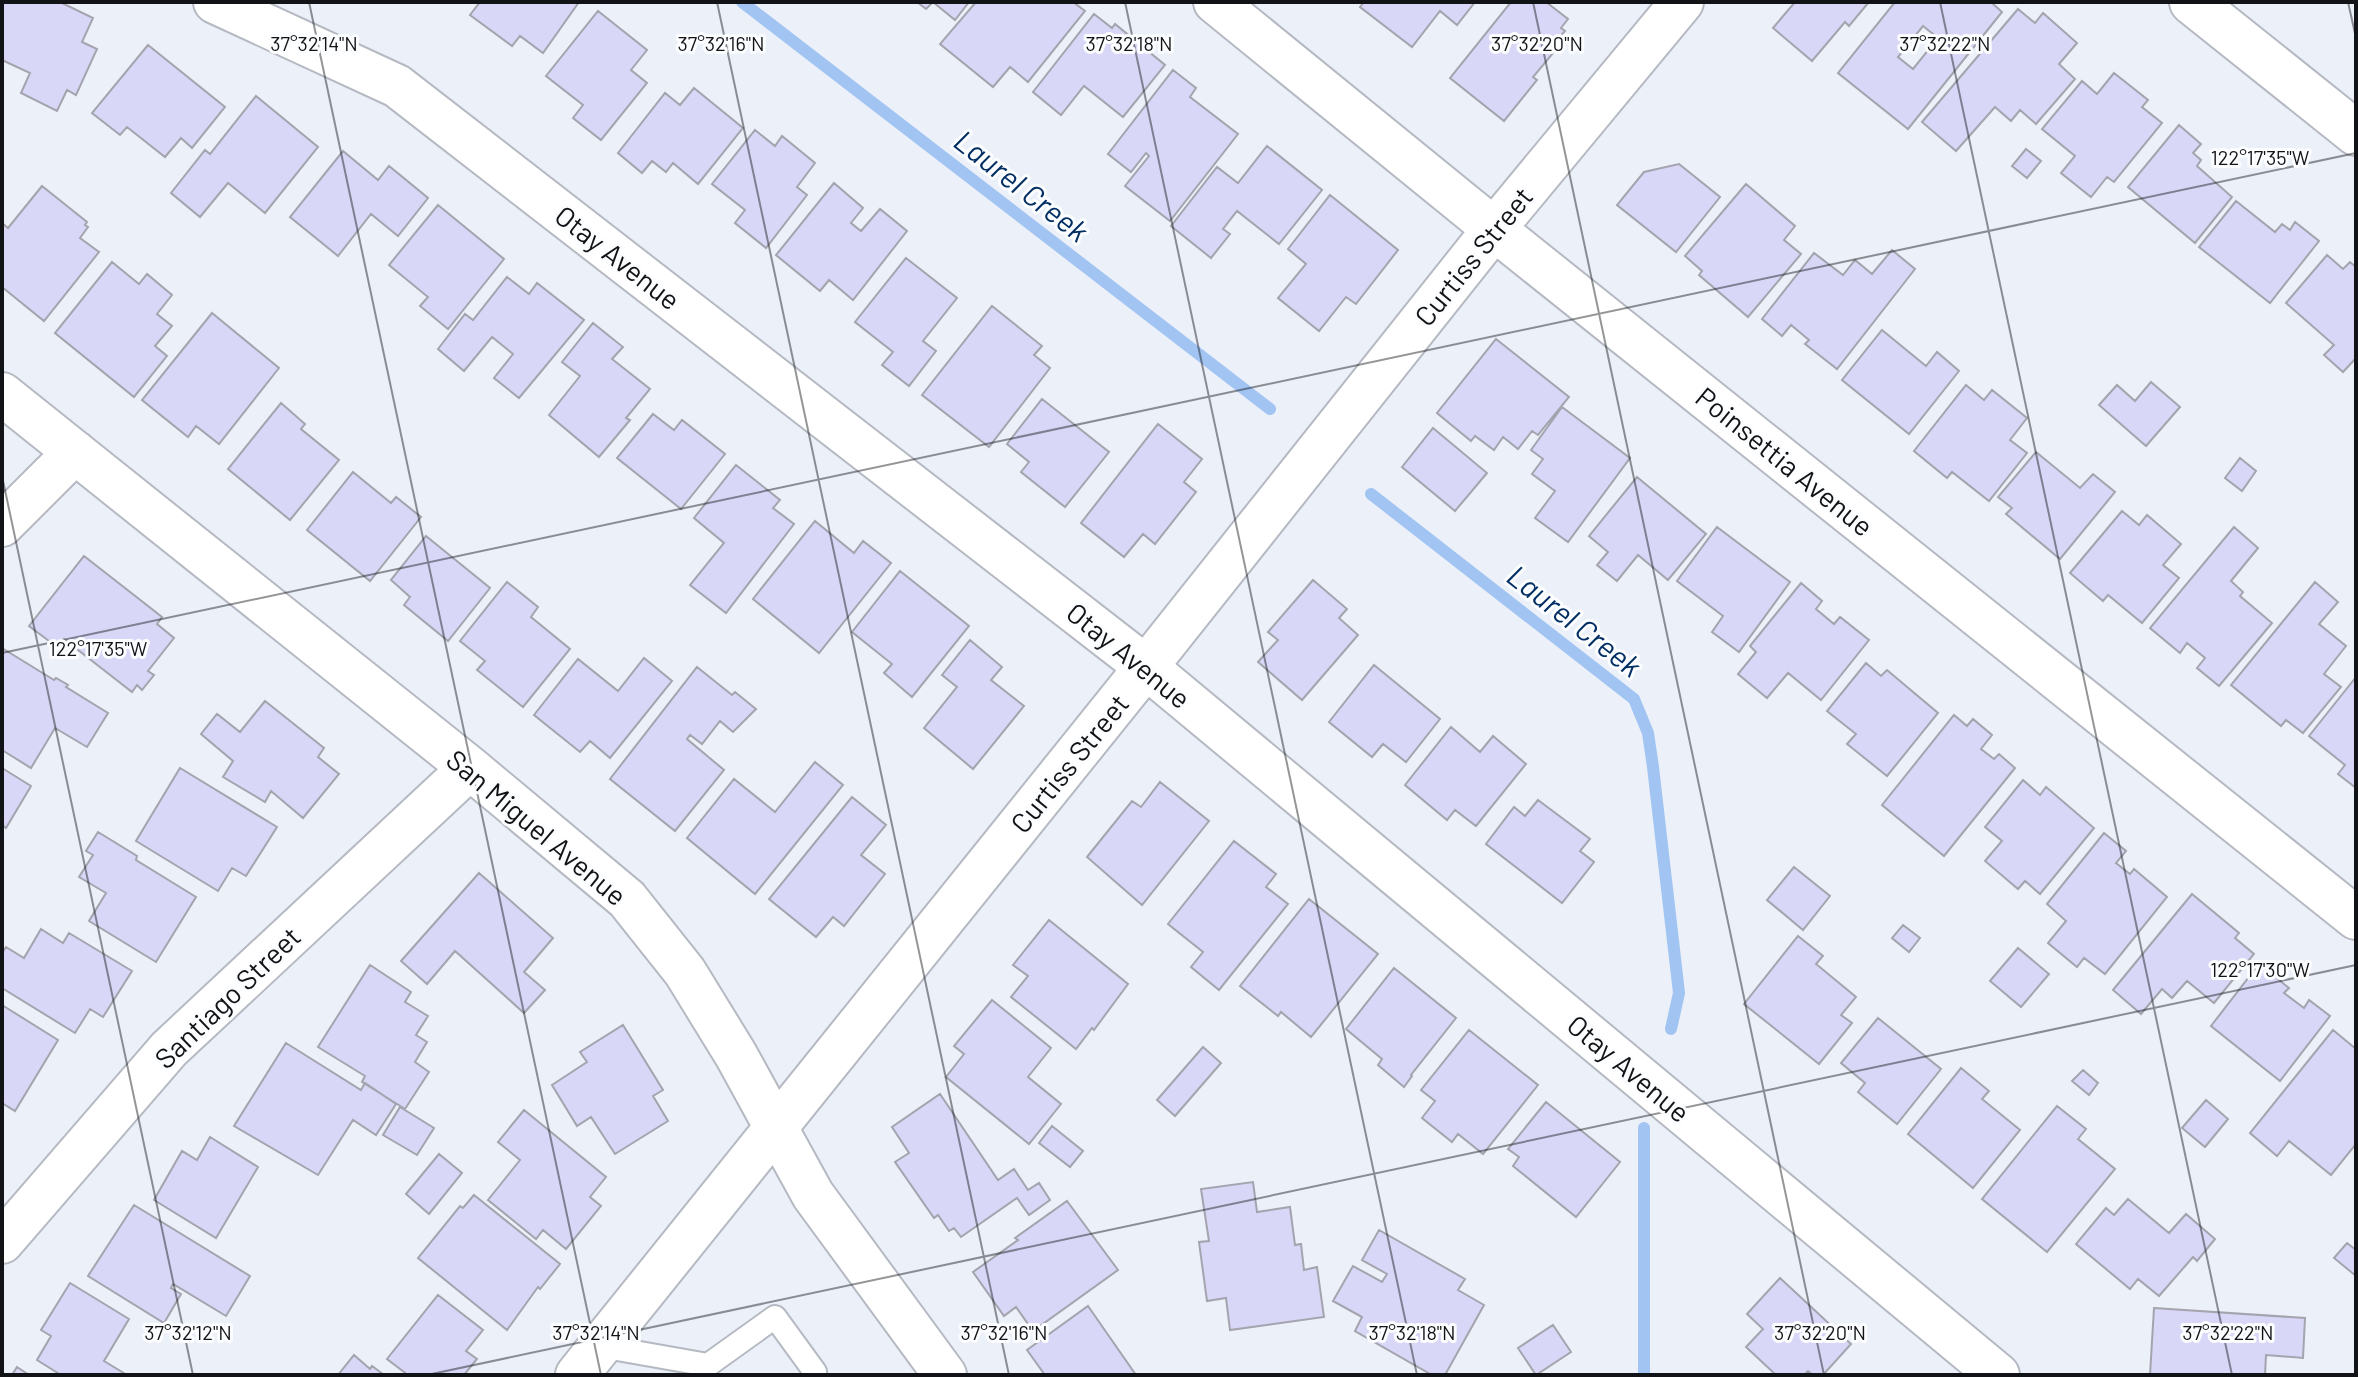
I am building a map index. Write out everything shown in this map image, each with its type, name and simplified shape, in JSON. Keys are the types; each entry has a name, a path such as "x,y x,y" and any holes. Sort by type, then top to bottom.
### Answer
{"main road":[{"path":"2192,2 2356,133"}],"street":[{"name":"Otay Avenue","path":"215,2 397,86 1146,667 1998,1375"},
{"name":"Poinsettia Avenue","path":"1215,2 2356,918"},
{"name":"Curtiss Street","path":"589,1360 1494,229 1682,2"},
{"name":"San Miguel Avenue","path":"2,394 470,768 627,899 685,972 736,1055 813,1195 945,1375"},
{"path":"2,525 75,452"},
{"name":"Santiago Street","path":"2,1242 169,1049 470,768"}],"lane":[{"path":"589,1360 708,1365 775,1317 815,1372"}],"building":[{"path":"2,2 60,2 93,18 82,42 97,49 76,95 67,90 57,111 21,93 30,73 2,60"},
{"path":"480,2 579,2 543,53 520,36 512,46 470,15"},
{"path":"917,2 933,2 926,9"},
{"path":"933,2 969,2 955,20"},
{"path":"976,2 1073,2 1085,11 1028,82 1010,67 993,87 940,44"},
{"path":"1364,2 1475,2 1457,25 1440,11 1412,47 1360,7"},
{"path":"1511,2 1546,2 1568,19 1561,28 1565,31 1550,49 1554,52 1533,77 1537,80 1504,121 1450,78"},
{"path":"1795,2 1869,2 1849,26 1845,22 1812,61 1773,28"},
{"path":"1895,2 1991,2 2002,12 1908,129 1838,73","holes":["1923,26 1938,38 1913,69 1898,57"]},
{"path":"2018,9 2035,23 2043,13 2077,43 2059,64 2075,79 2036,124 2020,110 2011,121 1995,107 1956,151 1922,122"},
{"path":"598,11 647,50 631,70 647,83 601,140 573,118 583,105 546,76"},
{"path":"1094,14 1112,28 1115,24 1165,65 1123,117 1084,86 1061,115 1033,92"},
{"path":"148,45 225,107 192,148 181,138 165,157 127,127 120,135 92,113"},
{"path":"1173,70 1196,88 1190,97 1238,134 1170,221 1125,186 1149,156 1146,153 1131,172 1108,154"},
{"path":"2114,73 2148,100 2142,107 2162,123 2114,182 2107,177 2091,197 2061,173 2075,156 2042,129 2082,81 2097,94"},
{"path":"694,88 743,128 698,184 673,163 666,172 652,161 642,173 618,153 665,93 680,105"},
{"path":"256,96 318,147 265,213 228,183 200,217 171,193 205,150 210,154"},
{"path":"2179,125 2201,144 2193,153 2201,160 2197,166 2232,197 2195,243 2128,187"},
{"path":"755,130 775,146 782,136 815,163 797,187 807,195 766,248 735,223 745,210 712,184"},
{"path":"1267,146 1322,190 1279,244 1237,211 1223,229 1230,234 1211,258 1171,226 1217,167 1238,183"},
{"path":"2026,149 2041,161 2027,178 2012,166"},
{"path":"343,151 378,180 389,166 428,198 398,236 371,214 338,256 290,217"},
{"path":"1679,164 1720,197 1676,252 1617,205 1644,172"},
{"path":"834,183 863,208 851,223 861,231 880,209 907,231 853,300 829,280 820,291 776,255"},
{"path":"1746,184 1795,226 1784,240 1801,254 1748,317 1699,275 1702,271 1685,256"},
{"path":"42,186 87,222 85,225 88,227 80,238 99,252 44,321 2,287 2,223 8,228"},
{"path":"1330,195 1398,250 1356,304 1346,297 1319,331 1278,298 1306,264 1288,249"},
{"path":"2236,201 2275,232 2282,224 2290,230 2295,222 2319,241 2270,303 2199,247"},
{"path":"438,205 504,259 448,329 420,306 428,297 389,265"},
{"path":"1892,250 1915,269 1837,369 1805,344 1809,340 1791,325 1782,336 1762,319 1814,253 1843,275 1855,260 1872,274"},
{"path":"2327,255 2343,269 2350,262 2356,267 2356,358 2343,372 2324,355 2334,345 2286,303"},
{"path":"906,258 957,298 923,341 936,351 909,386 882,365 893,352 855,322"},
{"path":"112,262 139,284 147,274 172,295 157,314 172,326 155,346 167,356 134,397 55,333"},
{"path":"507,277 529,294 537,283 584,320 519,398 494,378 513,354 492,337 464,371 438,349 465,314 473,320"},
{"path":"992,306 1042,346 1034,355 1050,368 989,447 922,395"},
{"path":"212,313 279,368 219,444 196,426 188,437 142,400"},
{"path":"593,323 623,347 612,359 650,389 626,418 630,420 599,457 549,415 580,376 562,362"},
{"path":"1882,330 1926,366 1937,352 1959,371 1909,434 1842,380"},
{"path":"1496,339 1569,397 1538,435 1532,431 1518,449 1503,437 1494,450 1475,436 1471,441 1437,413"},
{"path":"2151,382 2180,407 2146,446 2099,405 2117,385 2135,401"},
{"path":"1966,385 1984,400 1992,390 2027,418 2010,440 2027,453 1989,501 1952,472 1947,478 1914,451"},
{"path":"1042,399 1109,452 1065,507 1021,472 1029,462 1007,444"},
{"path":"281,403 305,424 301,429 339,460 290,520 228,469"},
{"path":"1562,407 1630,458 1568,542 1535,518 1555,491 1532,474 1543,459 1531,450"},
{"path":"653,414 674,430 682,420 725,454 681,509 617,458"},
{"path":"1158,424 1202,459 1184,482 1196,492 1155,544 1143,534 1124,557 1081,523"},
{"path":"1433,428 1487,473 1455,511 1402,467"},
{"path":"2036,452 2080,488 2093,474 2115,492 2060,559 2006,514 2012,508 1998,497"},
{"path":"2240,458 2256,471 2242,491 2225,478"},
{"path":"736,465 780,500 773,508 794,524 726,613 690,585 724,543 694,518"},
{"path":"353,472 391,503 396,497 421,517 370,581 307,530"},
{"path":"1637,477 1706,534 1668,580 1638,555 1617,581 1597,565 1608,552 1589,536"},
{"path":"2122,511 2139,525 2147,515 2181,544 2163,565 2179,578 2142,623 2108,595 2103,601 2070,573"},
{"path":"815,521 854,553 863,541 891,563 819,653 753,599"},
{"path":"1717,527 1790,582 1739,652 1712,632 1723,616 1677,581"},
{"path":"2234,527 2258,548 2231,581 2243,592 2240,596 2272,623 2219,686 2197,668 2205,658 2187,643 2180,653 2150,628"},
{"path":"426,536 490,588 448,641 404,605 410,597 391,580"},
{"path":"84,556 162,617 157,624 174,638 148,671 154,675 142,690 137,685 132,692 64,639 57,647 29,626"},
{"path":"900,571 969,626 912,697 884,673 892,664 852,632"},
{"path":"1313,580 1347,609 1339,618 1358,635 1302,700 1258,662 1278,640 1268,632"},
{"path":"507,582 538,607 531,617 570,649 523,707 477,670 485,661 460,641"},
{"path":"2315,582 2338,602 2319,624 2346,646 2324,674 2341,687 2303,733 2286,720 2281,726 2231,685"},
{"path":"1801,583 1822,601 1816,609 1834,624 1840,617 1869,640 1821,700 1788,673 1767,698 1738,674 1756,652 1750,646"},
{"path":"970,640 1002,667 991,680 1024,706 973,769 924,728 957,687 942,675"},
{"path":"2,648 54,680 56,678 68,685 66,687 108,713 87,747 55,728 31,768 2,750"},
{"path":"644,658 672,681 610,758 590,741 580,752 534,715 578,659 618,691"},
{"path":"1866,663 1881,676 1887,670 1938,713 1887,776 1847,744 1856,734 1827,711"},
{"path":"1374,665 1440,719 1406,762 1383,744 1372,757 1329,722"},
{"path":"697,667 732,695 735,692 756,709 733,732 720,721 702,744 690,735 687,739 724,770 675,831 610,779"},
{"path":"2356,677 2356,788 2338,774 2345,765 2309,736"},
{"path":"265,701 324,748 318,757 339,774 303,818 271,791 265,802 223,777 233,761 201,734 217,714 240,732"},
{"path":"1954,715 1967,726 1973,719 1992,735 1981,749 1994,759 1999,754 2015,768 1944,856 1882,805"},
{"path":"1451,727 1480,752 1493,736 1526,764 1476,826 1455,810 1447,820 1405,785"},
{"path":"815,762 843,785 755,894 687,838 734,779 775,812"},
{"path":"2,768 31,786 6,828 2,825"},
{"path":"180,768 277,827 246,876 232,868 218,891 136,841"},
{"path":"2023,780 2040,795 2046,787 2094,828 2040,894 2025,881 2018,889 1985,861 2002,841 1985,827"},
{"path":"1160,782 1209,821 1142,905 1087,857 1132,801 1141,807"},
{"path":"852,797 886,825 861,855 885,874 844,926 833,917 816,937 769,899"},
{"path":"1538,800 1590,839 1580,851 1594,862 1562,903 1486,844 1514,807 1525,816"},
{"path":"98,832 196,897 156,962 89,921 106,893 79,877 93,855 86,851"},
{"path":"2104,833 2126,851 2116,863 2130,874 2134,869 2167,897 2105,974 2084,958 2077,967 2048,943 2066,921 2047,904"},
{"path":"1234,841 1276,874 1266,887 1288,904 1219,990 1191,967 1203,952 1168,924"},
{"path":"1794,867 1830,896 1803,930 1767,900"},
{"path":"479,873 553,938 524,972 545,990 524,1013 455,951 427,984 401,961"},
{"path":"2192,894 2239,933 2235,938 2254,954 2214,1003 2187,981 2172,998 2162,989 2141,1014 2113,990"},
{"path":"1309,899 1378,954 1311,1037 1281,1012 1278,1016 1240,986"},
{"path":"1049,920 1128,984 1076,1049 1011,997 1028,976 1013,965"},
{"path":"1903,925 1920,938 1909,952 1892,938"},
{"path":"41,929 63,943 69,933 132,971 103,1017 90,1009 75,1033 2,988 2,953 6,947 24,958"},
{"path":"1798,936 1823,956 1816,964 1856,997 1841,1015 1852,1023 1819,1064 1744,1004"},
{"path":"2018,948 2049,974 2021,1007 1990,981"},
{"path":"2259,964 2289,988 2284,993 2304,1008 2309,1000 2330,1016 2280,1081 2211,1026"},
{"path":"370,965 411,992 405,1002 428,1016 416,1035 427,1042 415,1062 429,1072 405,1109 362,1082 365,1076 318,1047"},
{"path":"1394,968 1456,1018 1404,1087 1378,1065 1382,1059 1346,1029"},
{"path":"992,1000 1051,1048 1028,1077 1061,1104 1029,1144 946,1077 964,1054 954,1046"},
{"path":"2,1005 58,1040 15,1111 2,1103"},
{"path":"1878,1018 1941,1069 1897,1124 1858,1092 1865,1083 1841,1063"},
{"path":"623,1025 663,1090 653,1096 668,1121 615,1154 591,1117 577,1126 552,1085 587,1062 580,1052"},
{"path":"1469,1030 1538,1085 1483,1154 1458,1134 1452,1142 1422,1118 1435,1101 1421,1090"},
{"path":"2333,1030 2356,1049 2356,1144 2331,1175 2289,1141 2277,1156 2250,1133"},
{"path":"286,1043 361,1090 365,1083 396,1104 376,1135 353,1120 318,1175 234,1126"},
{"path":"1203,1047 1221,1063 1175,1116 1157,1100"},
{"path":"1961,1068 1989,1091 1982,1099 2020,1130 1973,1188 1908,1134"},
{"path":"2083,1070 2098,1083 2089,1095 2072,1081"},
{"path":"940,1094 998,1180 1014,1169 1028,1190 1039,1183 1050,1200 1029,1215 1017,1198 961,1237 954,1228 949,1231 938,1215 934,1218 895,1162 909,1153 892,1127"},
{"path":"2206,1100 2228,1119 2205,1147 2182,1128"},
{"path":"1546,1102 1620,1162 1576,1217 1513,1166 1519,1157 1508,1149"},
{"path":"2057,1106 2086,1129 2078,1139 2115,1169 2047,1252 1982,1199"},
{"path":"400,1107 434,1128 417,1155 383,1135"},
{"path":"524,1110 606,1177 590,1197 601,1206 566,1249 543,1230 536,1239 488,1200 520,1160 498,1142"},
{"path":"1052,1126 1083,1151 1070,1167 1039,1143"},
{"path":"210,1137 258,1167 216,1238 154,1200 182,1151 197,1160"},
{"path":"439,1154 462,1173 429,1214 406,1194"},
{"path":"1253,1182 1257,1212 1290,1207 1295,1245 1301,1244 1304,1270 1317,1267 1324,1317 1230,1330 1226,1298 1207,1301 1199,1242 1209,1241 1201,1189"},
{"path":"474,1195 560,1264 540,1289 538,1287 507,1330 418,1258 460,1206 463,1208"},
{"path":"2128,1199 2169,1233 2186,1214 2215,1239 2197,1261 2193,1257 2159,1296 2138,1279 2130,1289 2076,1244 2106,1208 2114,1215"},
{"path":"1067,1201 1118,1270 1033,1331 1016,1307 1004,1316 973,1272"},
{"path":"134,1205 250,1276 226,1316 173,1284 171,1288 181,1294 164,1323 88,1276"},
{"path":"1379,1230 1465,1279 1458,1290 1484,1305 1445,1375 1432,1375 1355,1331 1362,1317 1333,1301 1353,1266 1382,1282 1387,1274 1362,1260"},
{"path":"2347,1243 2356,1250 2356,1276 2334,1258"},
{"path":"1780,1278 1851,1344 1823,1375 1813,1375 1808,1371 1804,1375 1776,1375 1746,1347 1763,1329 1747,1314"},
{"path":"70,1283 129,1319 104,1361 127,1375 61,1375 37,1360 51,1336 41,1330"},
{"path":"438,1295 483,1330 466,1351 477,1359 464,1375 408,1375 387,1359"},
{"path":"1088,1306 1136,1375 1045,1375 1027,1350"},
{"path":"2154,1308 2305,1318 2303,1358 2266,1355 2265,1375 2150,1375"},
{"path":"1553,1325 1571,1352 1536,1375 1518,1348"},
{"path":"354,1355 370,1369 372,1366 384,1375 338,1375"},
{"path":"17,1367 29,1375 12,1375"}],"waterway":[{"name":"Laurel Creek","path":"742,2 1270,409"},
{"name":"Laurel Creek","path":"1371,494 1634,699 1648,733 1679,993 1671,1029"},
{"name":"Laurel Creek","path":"1644,1128 1644,1375"}]}
